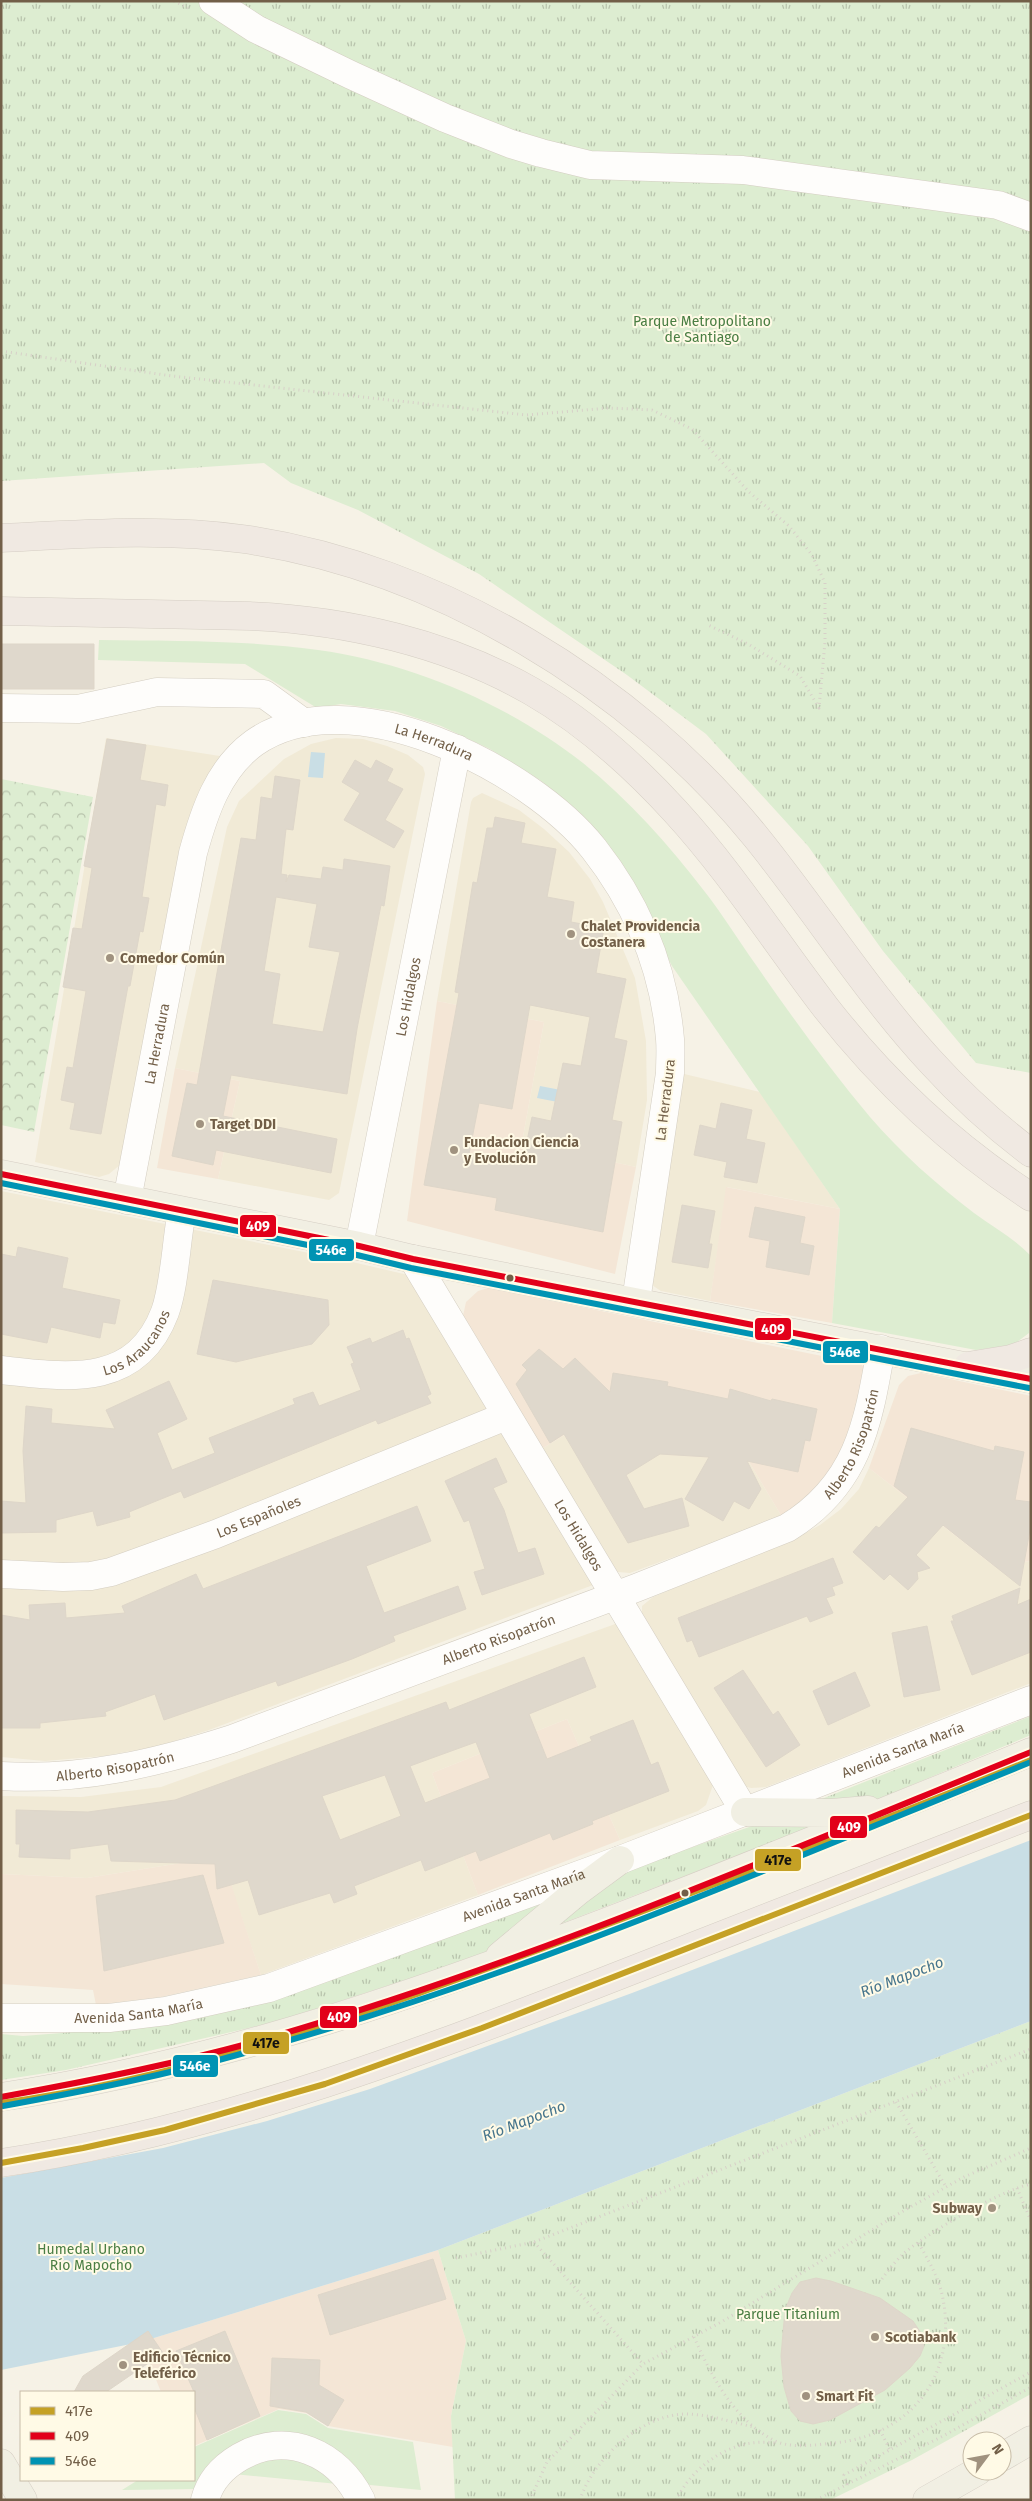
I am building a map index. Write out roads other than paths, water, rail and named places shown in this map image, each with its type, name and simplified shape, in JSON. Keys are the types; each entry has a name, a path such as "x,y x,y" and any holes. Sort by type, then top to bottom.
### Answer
{"highway":[{"path":"1,538 129,532 207,536 265,543 334,560 412,586 488,620 542,650 590,682 637,718 694,767 728,802 758,839 887,1010 931,1063 981,1112 1031,1153"},
{"path":"1,611 276,617 343,626 411,641 492,670 533,692 610,747 645,778 706,846 828,1011 886,1075 942,1129 971,1161 1031,1215"},
{"path":"942,1129 1000,1176 1031,1197"},
{"path":"968,1366 1011,1359 1031,1352"},
{"path":"1,2163 99,2146 250,2108 332,2082 516,2016 1031,1815"}],"main road":[{"path":"1,1174 359,1246 413,1259 1031,1379"},
{"path":"1,2097 103,2080 252,2044 345,2017 484,1970 898,1807 1031,1752"},
{"path":"745,1812 832,1813 898,1807"},
{"path":"484,1970 578,1891 620,1860"},
{"path":"1012,2451 1031,2440"},
{"path":"1,2463 23,2500"},
{"path":"927,2500 962,2480"}],"street":[{"path":"214,1 256,29 351,76 445,118 541,152 590,165 743,170 998,205 1031,217"},
{"path":"1,708 78,709 157,692 264,694 304,723"},
{"name":"La Herradura","path":"127,1200 193,853 203,818 220,782 239,757 267,735 304,723 359,720 388,726 457,749 515,782 546,803 572,825 611,873 633,910 657,970 671,1041 670,1073 636,1301"},
{"name":"Los Hidalgos","path":"359,1246 457,749"},
{"name":"Los Araucanos","path":"1,1370 80,1376 110,1369 137,1352 148,1340 165,1312 182,1210"},
{"name":"Los Hidalgos","path":"413,1259 745,1812"},
{"name":"Alberto Risopatrón","path":"1,1776 89,1774 124,1769 194,1751 232,1739 614,1596 787,1528 805,1517 823,1502 837,1486 858,1449 870,1409 881,1349"},
{"name":"Los Españoles","path":"1,1574 63,1577 90,1576 111,1572 216,1534 506,1416"},
{"name":"Avenida Santa María","path":"1,2018 109,2018 166,2011 252,1992 620,1860 1031,1700"},
{"path":"205,2500 209,2486 231,2462 261,2447 287,2445 302,2448 335,2466 346,2476 361,2500"}],"water":[{"path":"311,752 325,753 323,778 308,777"},
{"path":"540,1086 566,1091 563,1103 537,1098"},
{"name":"Humedal Urbano Río Mapocho","path":"1031,1840 1031,2021 438,2250 141,2342 1,2370 1,2178 163,2148 267,2121 370,2089 632,1993"}],"place":[{"name":"Chalet Providencia Costanera","path":"571,934"},
{"name":"Comedor Común","path":"110,958"},
{"name":"Target DDI","path":"200,1124"},
{"name":"Fundacion Ciencia y Evolución","path":"454,1150"},
{"name":"Subway","path":"992,2208"},
{"name":"Scotiabank","path":"875,2337"},
{"name":"Edificio Técnico Teleférico","path":"123,2365"},
{"name":"Smart Fit","path":"806,2396"}],"park label":[{"name":"Parque Metropolitano de Santiago","path":"702,330"},
{"name":"Parque Titanium","path":"788,2314"}],"water label":[{"name":"Río Mapocho","path":"902,1977"},
{"name":"Río Mapocho","path":"524,2121"}]}
